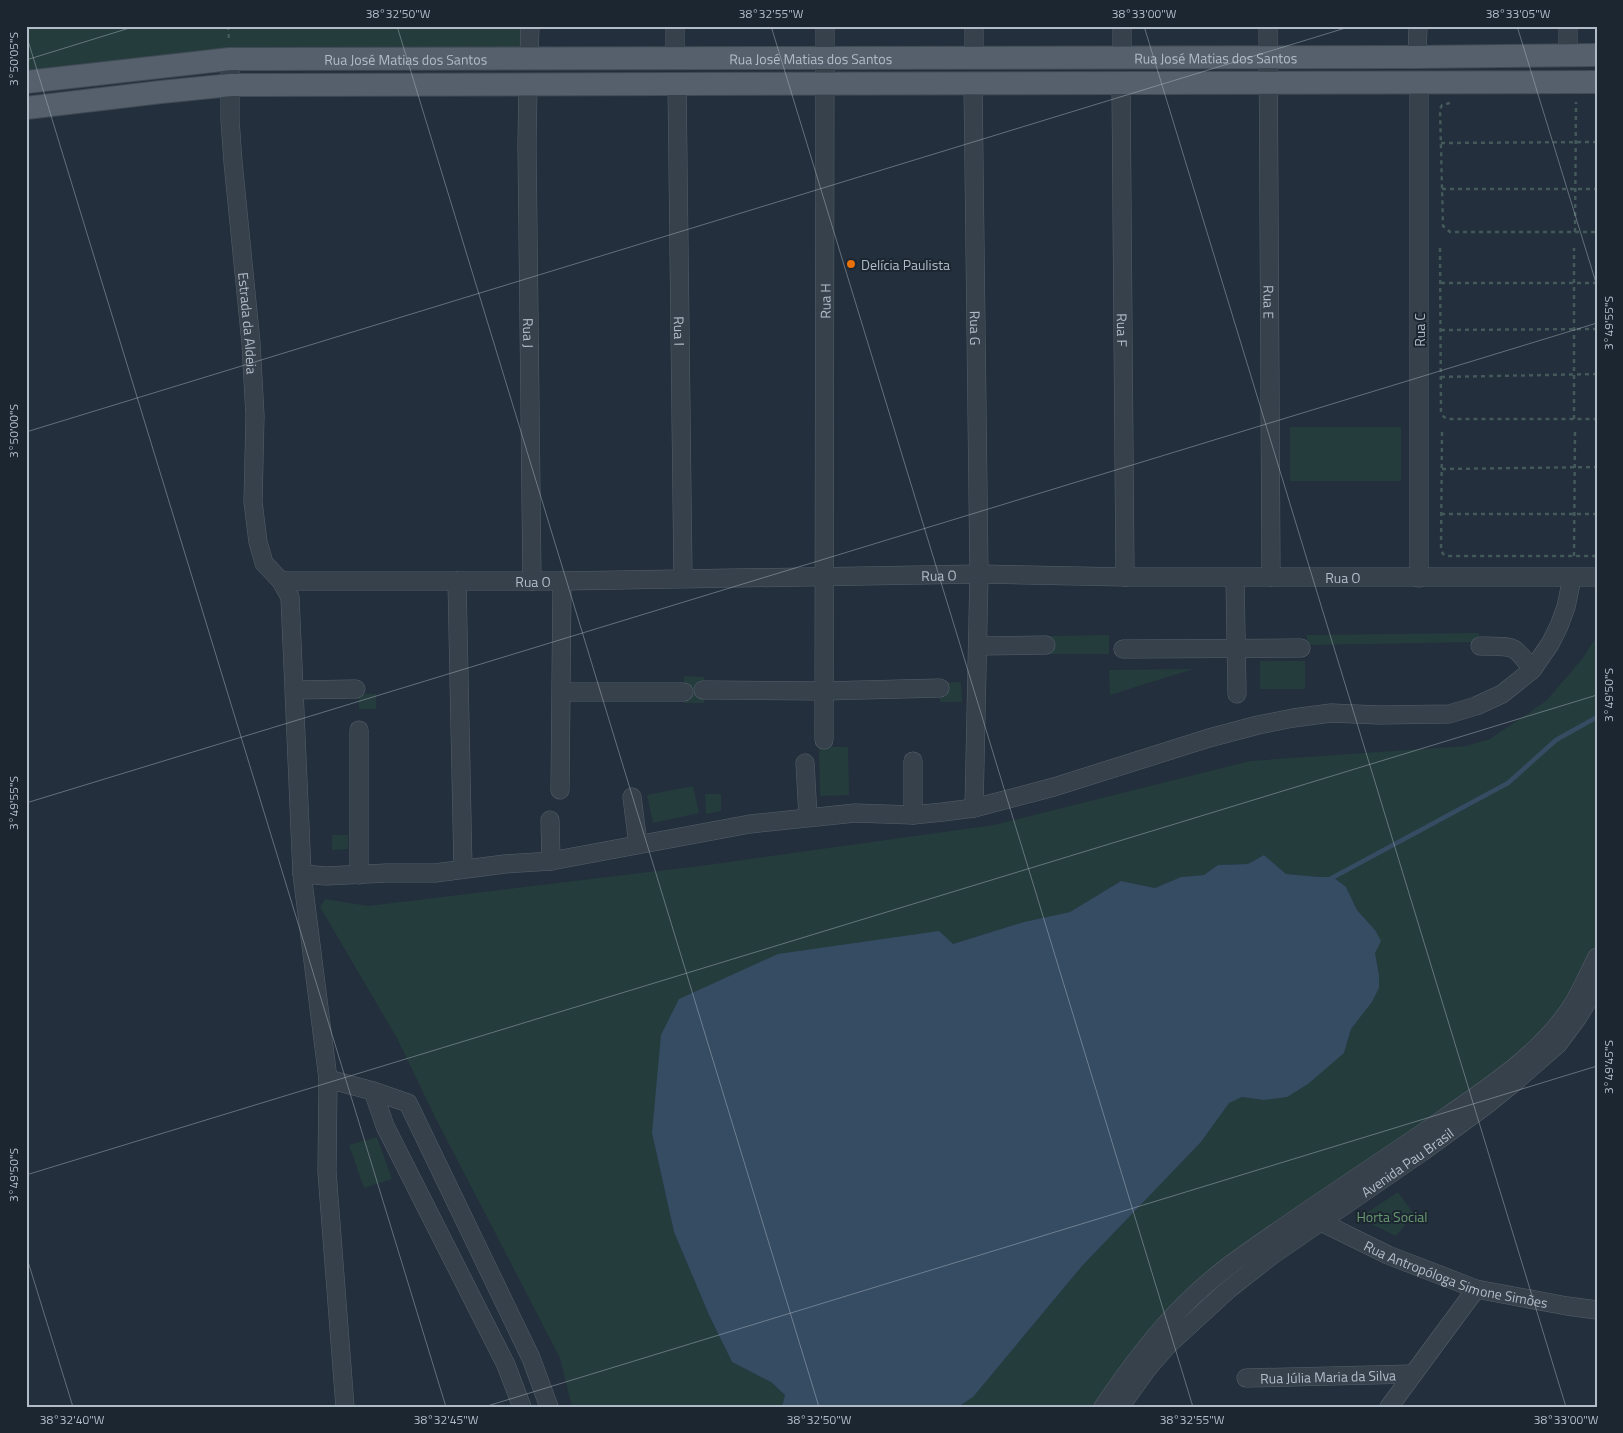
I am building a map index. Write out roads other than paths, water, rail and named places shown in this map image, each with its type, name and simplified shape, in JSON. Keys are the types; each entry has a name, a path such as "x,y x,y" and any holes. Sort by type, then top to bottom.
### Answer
{"main road":[{"name":"Rua José Matias dos Santos","path":"26,82 230,59 1268,58 1597,55"},
{"name":"Rua José Matias dos Santos","path":"26,108 230,85 1597,82"}],"street":[{"path":"529,58 530,26"},
{"path":"675,26 675,58"},
{"name":"Rua H","path":"824,740 825,26"},
{"path":"974,26 974,58"},
{"path":"1122,26 1122,58"},
{"name":"Rua E","path":"1268,26 1272,577"},
{"path":"1418,26 1418,57"},
{"path":"1568,26 1568,55"},
{"name":"Estrada da Aldeia","path":"230,59 230,120 251,343 255,416 253,502 258,542 264,563 281,581"},
{"name":"Rua F","path":"1121,82 1125,577"},
{"name":"Rua C","path":"1419,82 1419,578"},
{"name":"Rua I","path":"677,83 683,578"},
{"name":"Rua G","path":"973,83 979,574 974,808"},
{"name":"Rua J","path":"528,84 527,164 532,581"},
{"name":"Rua O","path":"281,581 562,581 979,574 1235,578 1597,577"},
{"path":"1235,578 1237,694"},
{"path":"302,874 326,876 435,873 463,868 550,861 750,824 808,817 855,813 913,815 974,808 1054,787 1209,738 1293,718 1331,713 1379,715 1449,714 1476,706 1502,694 1532,670 1550,644 1559,626 1566,607 1572,578"},
{"path":"281,581 290,597 302,874 328,1079 327,1172 345,1407"},
{"path":"457,581 463,868"},
{"path":"560,790 562,581"},
{"path":"978,646 1046,646"},
{"path":"1480,646 1515,648 1520,652 1532,670"},
{"path":"1122,649 1301,648"},
{"path":"703,690 940,688"},
{"path":"295,690 356,689"},
{"path":"562,692 684,692"},
{"path":"359,730 359,875"},
{"path":"913,761 913,815"},
{"path":"805,763 808,817"},
{"path":"632,797 638,844"},
{"path":"550,820 550,861"},
{"path":"1103,1407 1138,1356 1192,1296 1233,1263 1406,1145 1505,1074 1546,1037 1573,1004 1597,957"},
{"name":"Avenida Pau Brasil","path":"1120,1407 1148,1368 1168,1345 1196,1318 1271,1256 1422,1152 1485,1106 1558,1044 1578,1018 1597,986"},
{"path":"328,1079 408,1103 531,1358 549,1407"},
{"path":"373,1091 385,1126 506,1366 522,1407"},
{"name":"Rua Antropóloga Simone Simões","path":"1319,1222 1388,1255 1476,1289 1597,1310"},
{"path":"1390,1407 1412,1374 1476,1289"},
{"name":"Rua Júlia Maria da Silva","path":"1246,1378 1412,1374"}],"water":[{"path":"1264,855 1286,874 1333,877 1346,887 1357,910 1375,930 1381,941 1375,953 1379,988 1372,1002 1351,1029 1344,1053 1308,1084 1287,1097 1263,1100 1242,1097 1229,1103 1201,1142 1082,1266 973,1397 958,1407 782,1407 785,1395 771,1382 732,1362 709,1315 674,1232 652,1133 661,1035 679,999 778,954 939,931 953,944 1024,922 1070,912 1121,881 1155,888 1181,877 1204,875 1218,865 1248,864"}],"waterway":[{"path":"1330,879 1508,783 1556,740 1597,717"}],"place":[{"name":"Delícia Paulista","path":"851,264"}],"park label":[{"name":"Horta Social","path":"1392,1216"}]}
